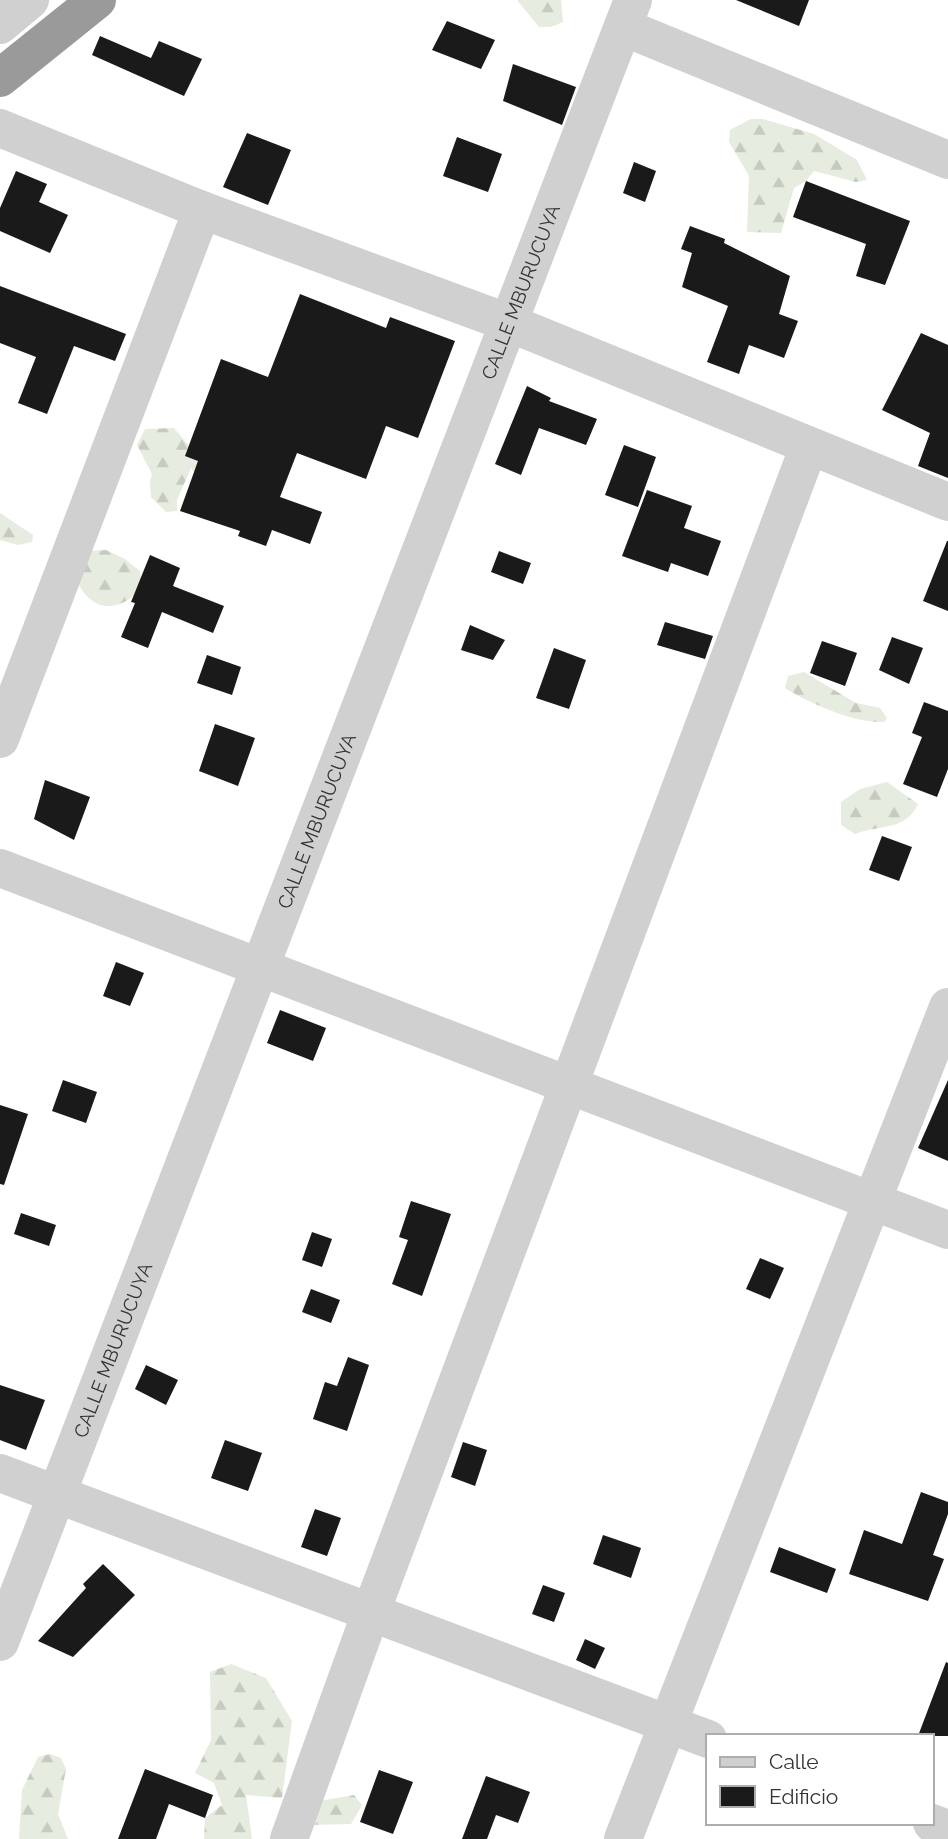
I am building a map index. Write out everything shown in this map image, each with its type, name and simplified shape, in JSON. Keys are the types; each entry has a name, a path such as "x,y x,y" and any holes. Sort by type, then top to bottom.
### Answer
{"highway":[{"path":"0,78 97,0"}],"street":[{"path":"0,25 30,0"},
{"path":"628,14 948,160"},
{"name":"CALLE MBURUCUYA","path":"0,1642 628,14"},
{"path":"0,128 202,210 509,323 948,502"},
{"path":"0,739 202,210"},
{"path":"289,1839 371,1612 809,446"},
{"path":"0,867 948,1230"},
{"path":"623,1839 948,1007"},
{"path":"0,1473 706,1738"}],"green space":[{"path":"517,0 561,0 563,22 551,27 539,27"},
{"path":"751,119 763,119 814,134 857,160 867,180 856,182 814,171 806,181 794,188 781,233 747,232 749,176 729,142 730,130"},
{"path":"174,428 198,457 208,491 191,468 177,500 177,511 166,512 151,497 152,474 137,445 145,429"},
{"path":"0,513 33,535 32,542 18,545 0,540"},
{"path":"106,550 125,559 140,571 141,580 134,595 123,603 109,606 96,603 88,597 72,572 90,551"},
{"path":"804,672 856,703 880,708 887,718 884,722 846,716 785,688 788,676"},
{"path":"887,782 918,804 913,813 899,823 855,834 841,825 841,802 860,789"},
{"path":"231,1664 266,1678 292,1721 282,1798 246,1795 252,1839 204,1839 205,1818 222,1805 214,1783 195,1773 211,1740 210,1672"},
{"path":"50,1754 61,1758 66,1769 58,1814 68,1839 19,1839 22,1790 38,1757"},
{"path":"354,1795 362,1805 351,1824 307,1825 319,1801"}],"building":[{"path":"736,0 809,0 799,26"},
{"path":"447,21 495,40 481,69 432,50"},
{"path":"100,36 151,58 159,41 202,59 184,96 92,55"},
{"path":"513,64 576,87 562,125 503,101"},
{"path":"247,133 291,150 268,205 223,187"},
{"path":"457,137 502,154 488,192 443,176"},
{"path":"634,162 656,171 645,202 623,193"},
{"path":"16,171 47,184 39,202 68,215 50,253 0,231 0,208"},
{"path":"806,181 910,221 885,285 856,276 866,244 793,217"},
{"path":"690,226 725,239 724,243 790,276 779,314 798,321 784,358 749,345 739,374 707,362 728,306 682,287 692,253 681,249"},
{"path":"0,286 126,334 115,361 74,346 47,414 18,403 36,357 0,343"},
{"path":"300,294 386,328 390,317 455,341 418,438 386,426 366,479 297,453 280,497 322,512 310,544 272,530 266,546 238,536 240,531 180,511 198,461 185,456 221,359 268,377"},
{"path":"921,333 948,345 948,478 918,466 930,433 882,410"},
{"path":"527,386 551,398 549,401 597,419 586,445 539,428 521,475 495,464"},
{"path":"624,445 656,457 638,507 605,495"},
{"path":"647,490 692,506 684,528 721,541 708,576 671,563 668,572 622,556"},
{"path":"948,541 948,611 923,601"},
{"path":"499,551 531,563 523,584 491,572"},
{"path":"150,555 180,568 173,586 224,606 213,633 162,612 148,648 121,637 135,603 131,602"},
{"path":"665,622 713,636 705,659 657,645"},
{"path":"470,625 505,640 493,660 461,650"},
{"path":"892,637 923,648 909,684 879,670"},
{"path":"822,641 857,653 845,686 810,673"},
{"path":"554,648 586,660 569,709 536,698"},
{"path":"207,655 241,667 232,695 197,683"},
{"path":"924,702 948,711 948,769 937,797 903,784 922,737 912,733"},
{"path":"215,724 255,738 238,786 199,771"},
{"path":"45,780 90,797 74,840 34,819"},
{"path":"882,836 912,847 899,881 869,870"},
{"path":"116,962 144,973 130,1006 103,996"},
{"path":"280,1010 326,1028 313,1061 267,1043"},
{"path":"63,1080 97,1092 86,1123 52,1111"},
{"path":"948,1080 948,1161 918,1148"},
{"path":"0,1105 28,1114 4,1185 0,1184"},
{"path":"411,1201 451,1214 422,1296 392,1284 408,1240 399,1237"},
{"path":"21,1213 56,1225 49,1246 14,1234"},
{"path":"312,1232 332,1239 322,1267 302,1260"},
{"path":"760,1258 784,1268 770,1299 746,1289"},
{"path":"311,1289 340,1300 331,1323 302,1312"},
{"path":"348,1357 369,1365 347,1431 313,1419 325,1382 337,1386"},
{"path":"146,1365 178,1380 166,1405 135,1389"},
{"path":"0,1385 45,1400 26,1450 0,1440"},
{"path":"225,1440 262,1453 248,1491 211,1478"},
{"path":"463,1442 487,1450 475,1486 451,1477"},
{"path":"921,1492 948,1502 948,1514 933,1555 944,1559 928,1601 849,1574 864,1530 902,1544"},
{"path":"315,1509 341,1518 327,1556 301,1547"},
{"path":"603,1535 641,1548 631,1578 593,1564"},
{"path":"779,1547 836,1569 827,1593 770,1572"},
{"path":"103,1564 135,1595 73,1657 38,1641 86,1588 83,1584"},
{"path":"543,1585 565,1593 554,1622 532,1614"},
{"path":"585,1639 605,1648 595,1669 576,1660"},
{"path":"946,1662 948,1736 919,1734"},
{"path":"145,1769 213,1795 205,1818 169,1804 156,1839 118,1839"},
{"path":"379,1770 413,1782 393,1834 360,1822"},
{"path":"486,1776 530,1792 518,1823 496,1815 487,1839 462,1839"}]}
